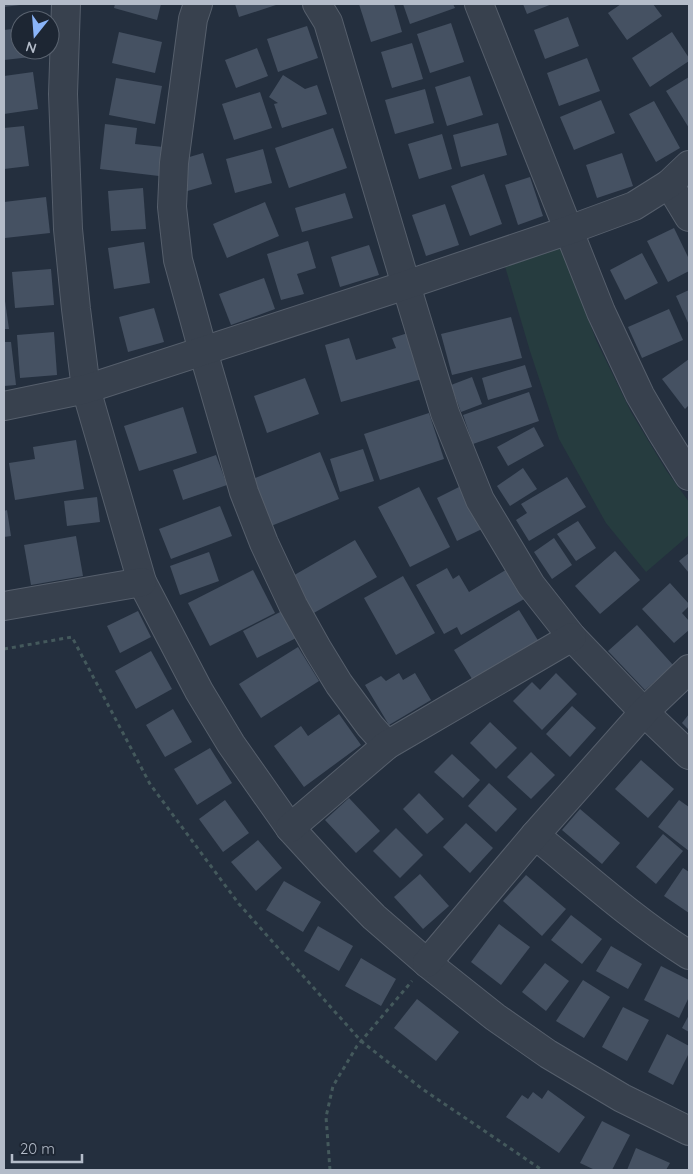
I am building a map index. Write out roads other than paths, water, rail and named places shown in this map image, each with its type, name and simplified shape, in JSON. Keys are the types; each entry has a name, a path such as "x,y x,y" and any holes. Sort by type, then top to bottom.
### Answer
{"lane":[{"path":"66,4 63,94 68,229 86,389 142,582 200,691 231,744 290,828 374,917 496,1017 548,1054 622,1098 689,1131"},
{"path":"198,4 192,19 174,162 172,207 178,260 244,492 264,543 293,605 321,655 339,684 370,726 387,745"},
{"path":"317,4 328,22 446,413 480,500 531,585 572,637 644,712 689,755"},
{"path":"479,4 601,312 640,395 660,432 689,476"},
{"path":"4,406 86,389 569,230 634,206 669,184 689,165"},
{"path":"669,184 689,217"},
{"path":"4,606 142,582"},
{"path":"290,828 387,745 572,637"},
{"path":"428,963 535,835 644,712 689,668"},
{"path":"535,835 613,899 671,944 689,955"}]}
